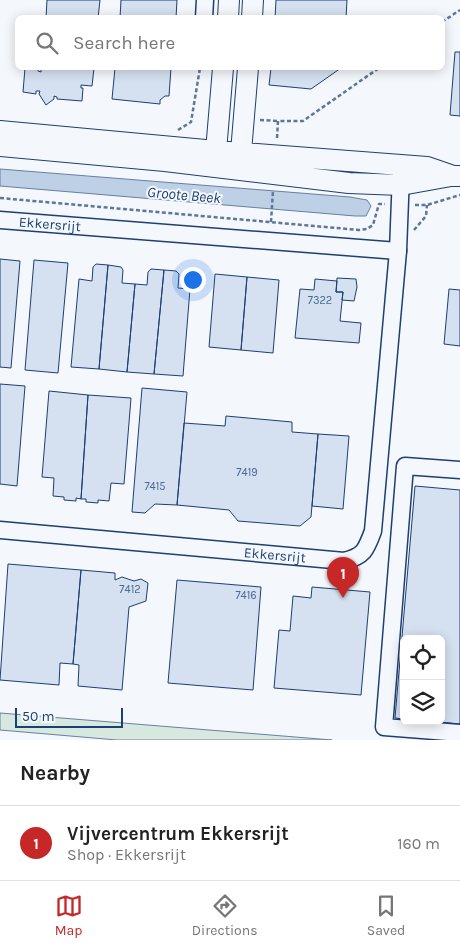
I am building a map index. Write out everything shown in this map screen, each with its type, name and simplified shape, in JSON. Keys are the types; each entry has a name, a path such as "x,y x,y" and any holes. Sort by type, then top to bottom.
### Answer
{"main road":[{"path":"228,15 229,0"},
{"path":"252,15 253,0"},
{"path":"221,159 223,70"},
{"path":"241,152 248,70"},
{"path":"0,131 221,159 349,183 401,185 457,176"},
{"path":"0,146 221,159 241,152 276,154 427,167 457,176"}],"street":[{"path":"204,15 205,0"},
{"name":"Ekkersrijt","path":"0,530 344,561 358,558 366,549 373,531 398,251 401,165"},
{"name":"Ekkersrijt","path":"0,220 398,251"},
{"path":"460,470 406,466 384,727 460,733"}],"path":[{"path":"445,20 460,10"},
{"path":"172,130 177,130 191,122 200,70"},
{"path":"276,154 278,121 303,120 376,70"},
{"path":"271,222 273,187"},
{"name":"Ekkersrijt","path":"0,198 360,230 373,225 379,204 427,204 460,195"}],"shaded area":[{"path":"0,713 332,740 117,740 0,730"}],"water":[{"name":"Groote Beek","path":"0,169 350,197 367,200 371,206 366,216 355,216 0,186"}],"building":[{"path":"47,0 100,0 98,15 46,15"},
{"path":"121,0 177,0 176,15 120,15"},
{"path":"276,0 347,0 346,15 275,15"},
{"path":"455,52 460,52 460,116 450,115"},
{"path":"25,70 38,70 41,72 41,70 94,70 92,86 81,85 81,88 83,88 82,101 57,99 54,96 54,99 46,105 39,94 40,91 36,91 36,94 23,92"},
{"path":"115,70 171,70 169,96 165,96 160,100 160,104 112,99"},
{"path":"271,70 338,70 311,89 269,85"},
{"path":"0,259 20,261 11,368 0,367"},
{"path":"34,260 68,263 58,373 25,370"},
{"path":"96,264 108,265 99,369 71,367 79,279 92,281 93,267"},
{"path":"108,265 121,267 123,270 122,283 135,284 127,372 99,369"},
{"path":"151,269 164,270 154,374 127,372 135,284 147,285 148,272"},
{"path":"164,270 176,271 179,274 178,288 190,289 183,376 154,374"},
{"path":"215,274 247,277 241,350 209,347"},
{"path":"247,277 279,280 273,353 241,350"},
{"path":"337,278 356,279 357,287 354,301 342,300 343,292 336,292"},
{"path":"315,279 337,281 336,292 343,292 340,321 361,323 359,343 295,338 300,289 314,290"},
{"path":"449,289 460,290 460,346 444,344"},
{"path":"0,384 25,386 17,486 0,484"},
{"path":"142,388 187,392 177,505 155,504 145,513 132,512"},
{"path":"49,391 88,395 81,499 76,498 76,501 64,500 64,497 53,496 54,478 42,477"},
{"path":"88,395 131,398 124,484 111,483 109,501 98,500 98,503 86,502 86,499 81,499"},
{"path":"226,416 292,422 292,432 318,434 311,517 300,526 238,521 229,510 177,505 184,423 225,426"},
{"path":"318,434 349,436 343,509 312,506"},
{"path":"415,486 460,490 460,724 445,722 445,635 402,635"},
{"path":"8,564 81,570 73,664 60,663 59,685 0,680"},
{"path":"81,570 115,573 115,580 122,577 134,581 141,579 148,583 146,601 129,607 122,690 78,686 79,665 73,664"},
{"path":"177,580 261,587 253,690 168,683"},
{"path":"312,587 370,592 361,695 274,688 279,630 290,631 293,596 311,598"},
{"path":"400,660 400,719 395,718"}],"place":[{"name":"Vijvercentrum Ekkersrijt","path":"343,598"}]}
